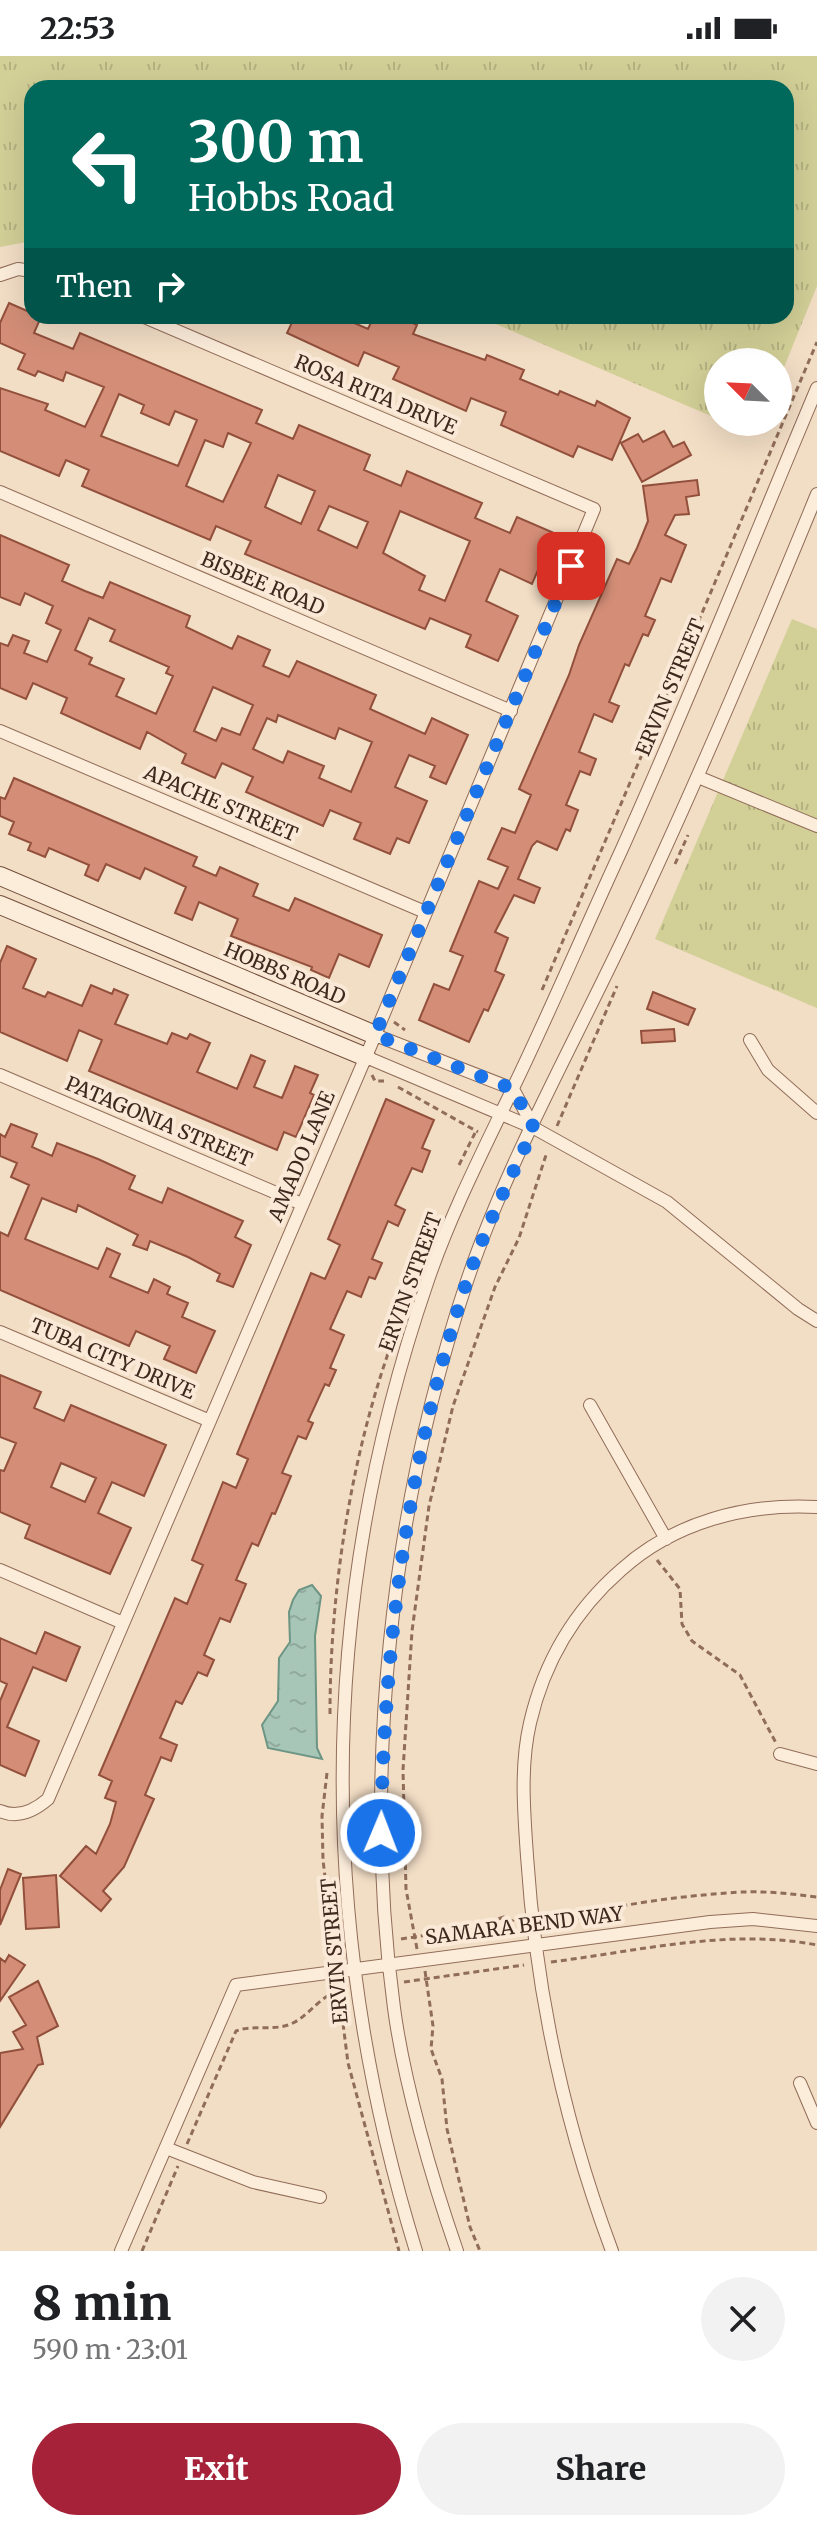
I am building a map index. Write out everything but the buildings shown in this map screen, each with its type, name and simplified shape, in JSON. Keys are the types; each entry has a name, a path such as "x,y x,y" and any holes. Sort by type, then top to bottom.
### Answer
{"street":[{"path":"0,275 24,270"},
{"name":"ROSA RITA DRIVE","path":"161,324 594,509"},
{"name":"ERVIN STREET","path":"416,2251 379,2122 356,1989 341,1759 349,1630 360,1553 385,1429 429,1276 492,1113 513,1089 644,799 817,388"},
{"name":"BISBEE ROAD","path":"0,492 511,711"},
{"path":"457,2251 423,2138 394,2010 381,1833 383,1734 401,1560 428,1424 466,1285 525,1147 698,777 817,494"},
{"name":"AMADO LANE","path":"0,1811 9,1815 33,1812 48,1799 366,1057 594,509"},
{"name":"APACHE STREET","path":"0,731 425,912"},
{"path":"698,777 817,826"},
{"name":"HOBBS ROAD","path":"1,879 375,1035 513,1089"},
{"path":"0,905 534,1128 667,1202 798,1309 817,1321"},
{"path":"750,1040 768,1070 817,1113"},
{"name":"PATAGONIA STREET","path":"0,1075 302,1204"},
{"path":"513,1089 534,1128"},
{"name":"TUBA CITY DRIVE","path":"0,1332 210,1421"},
{"path":"590,1405 666,1539"},
{"path":"612,2251 583,2173 563,2099 537,1964 524,1776 530,1725 544,1678 562,1639 585,1605 636,1557 666,1539 715,1517 757,1508 817,1507"},
{"path":"0,1570 123,1623"},
{"path":"780,1754 817,1764"},
{"name":"SAMARA BEND WAY","path":"166,2148 236,1985 421,1958 753,1919 817,1926"},
{"path":"800,2083 817,2123"},
{"path":"121,2251 166,2148 253,2182 320,2197"}],"path":[{"path":"540,994 817,342"},
{"path":"669,872 680,858 689,833"},
{"path":"480,2251 470,2227 447,2129 442,2079 431,2049 433,2026 428,1979 413,1938 406,1889 403,1770 412,1631 429,1506 453,1406 495,1287 519,1238 552,1138 620,980"},
{"path":"397,1021 405,1030"},
{"path":"375,1081 395,1085 484,1134"},
{"path":"484,1134 492,1113"},
{"path":"455,1175 471,1135 484,1134"},
{"path":"525,1147 560,1156"},
{"path":"330,1720 330,1666 347,1511 391,1343 402,1315"},
{"path":"651,1548 659,1565 680,1589 682,1624 692,1641 740,1675 752,1702 767,1720 780,1754"},
{"path":"328,1770 322,1816 323,1860 348,2063 399,2251"},
{"path":"388,1941 467,1929 504,1917 513,1921 513,1929 569,1924 575,1916 610,1908 700,1895 743,1892 817,1897"},
{"path":"392,1984 722,1939 789,1939 817,1945"},
{"path":"334,1950 353,1947"},
{"path":"142,2251 236,2031 280,2028 296,2022 330,1993 356,1989"}],"green space":[{"path":"0,56 817,56 817,286 792,348 704,348 704,413 496,324 794,324 794,80 24,80 24,242 0,247"},
{"path":"792,619 817,629 817,1008 655,939"}],"water":[{"path":"312,1585 321,1596 315,1636 317,1748 322,1759 268,1748 262,1725 278,1701 279,1658 290,1642 289,1612 293,1600 299,1590"}],"route":[{"path":"381,1833 383,1734 389,1656 414,1486 466,1285 494,1213 534,1128 513,1089 375,1035 571,566"}]}
